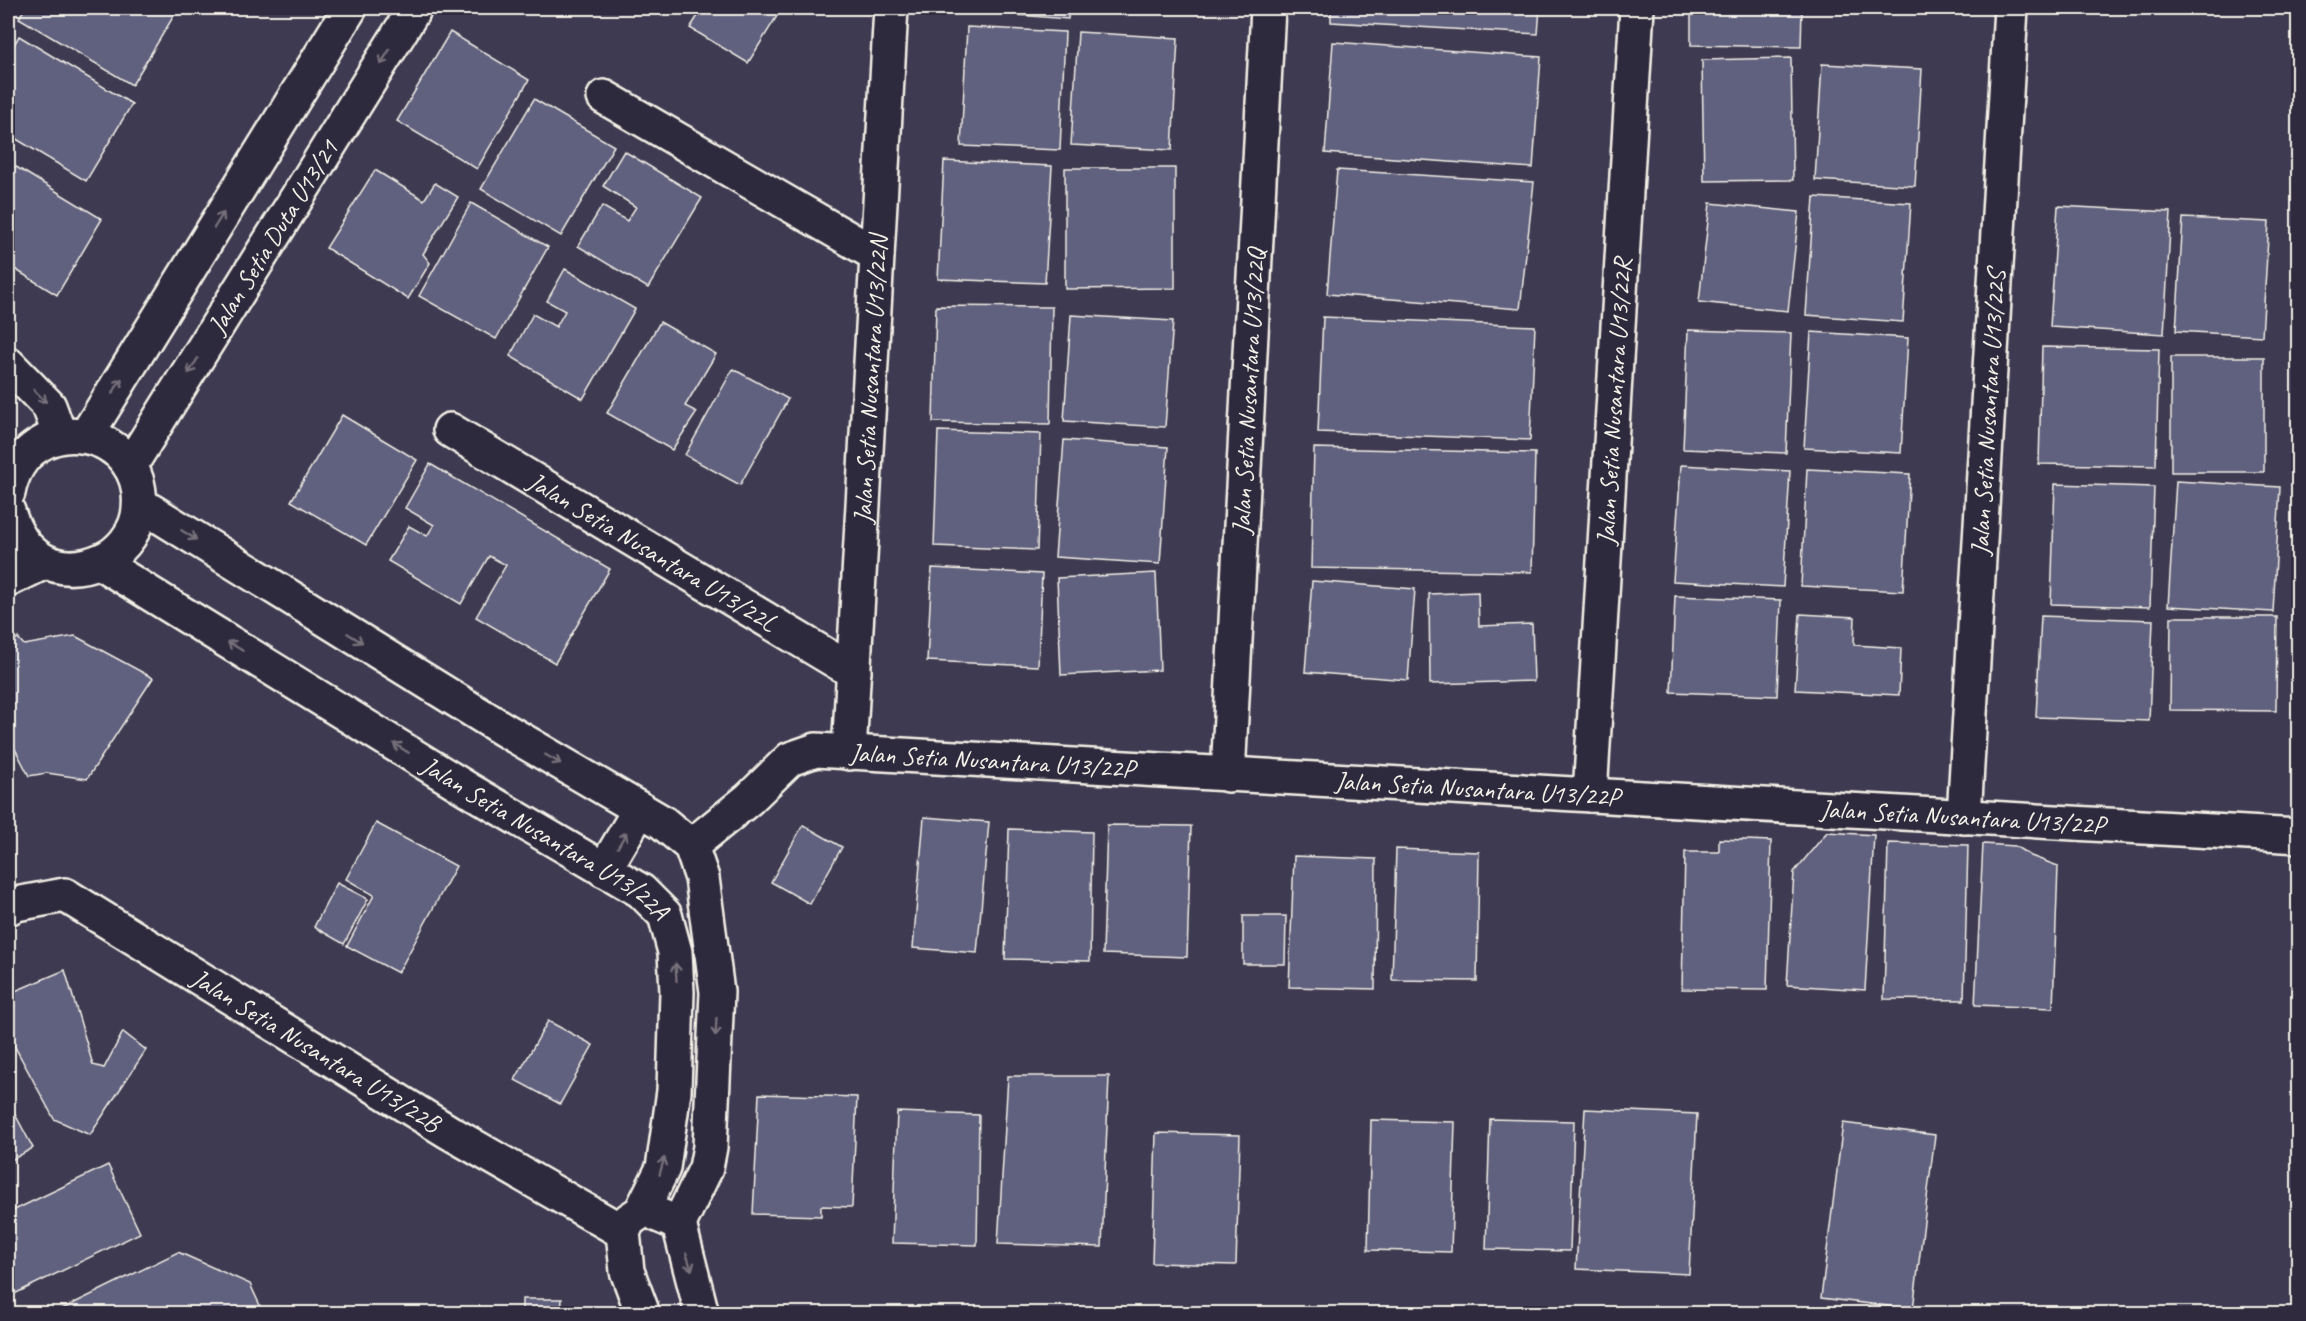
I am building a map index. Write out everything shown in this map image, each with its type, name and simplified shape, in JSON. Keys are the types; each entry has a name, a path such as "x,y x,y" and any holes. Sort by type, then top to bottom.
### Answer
{"street":[{"path":"73,436 350,8"},
{"name":"Jalan Setia Duta U13/21","path":"130,466 416,8"},
{"name":"Jalan Setia Nusantara U13/22N","path":"849,753 891,8"},
{"name":"Jalan Setia Nusantara U13/22Q","path":"1228,775 1268,8"},
{"name":"Jalan Setia Nusantara U13/22R","path":"1590,795 1637,8"},
{"name":"Jalan Setia Nusantara U13/22S","path":"1964,817 2011,8"},
{"path":"604,98 877,255"},
{"path":"8,364 49,406 73,436"},
{"name":"Jalan Setia Nusantara U13/22L","path":"450,430 854,672"},
{"path":"73,436 104,441 118,452 130,466 138,484 140,504 136,523 127,540 111,556 90,566 67,568 45,562 27,549 13,531 8,491 18,465 29,452 43,442 73,436"},
{"path":"140,504 503,729 662,822 691,846"},
{"path":"8,580 45,562"},
{"name":"Jalan Setia Nusantara U13/22A","path":"99,562 641,891 666,915 675,952 676,972 674,1091 663,1168 632,1222"},
{"name":"Jalan Setia Nusantara U13/22P","path":"691,846 749,799 790,759 816,750 2298,836"},
{"path":"604,870 640,809"},
{"name":"Jalan Setia Nusantara U13/22A","path":"679,1224 706,1168 711,1147 717,992 702,878 691,846"},
{"path":"666,915 702,878"},
{"name":"Jalan Setia Nusantara U13/22B","path":"8,908 16,903 66,895 449,1132 632,1222 661,1215 679,1224"},
{"path":"632,1222 627,1271 643,1314"},
{"path":"679,1224 702,1314"}],"building":[{"path":"25,8 178,9 132,85 19,18"},
{"path":"703,8 782,8 748,63 690,28"},
{"path":"956,8 1069,8 1068,19 956,10"},
{"path":"1331,8 1540,8 1538,34 1331,22"},
{"path":"1691,8 1802,8 1801,47 1691,45"},
{"path":"967,27 1065,32 1060,150 961,146"},
{"path":"450,32 529,80 477,169 397,121"},
{"path":"1078,32 1178,38 1172,150 1071,145"},
{"path":"19,36 132,104 86,181 8,134 8,55"},
{"path":"1333,42 1541,57 1533,168 1325,153"},
{"path":"1791,58 1793,180 1704,181 1702,60"},
{"path":"1822,64 1922,69 1915,186 1815,180"},
{"path":"534,99 614,146 561,236 481,189"},
{"path":"624,151 702,198 648,288 578,246 602,206 627,221 636,207 603,186"},
{"path":"944,161 1052,166 1045,283 938,279"},
{"path":"8,162 102,219 57,295 8,265"},
{"path":"1065,168 1175,168 1175,288 1065,289"},
{"path":"375,170 424,200 435,183 458,197 423,254 430,263 408,299 326,248"},
{"path":"1337,170 1534,182 1520,309 1327,294"},
{"path":"1814,197 1911,203 1903,322 1806,315"},
{"path":"471,203 548,247 496,339 419,296"},
{"path":"1710,203 1799,212 1788,311 1699,302"},
{"path":"2058,206 2171,212 2164,334 2050,327"},
{"path":"2183,218 2269,222 2262,336 2176,331"},
{"path":"565,269 635,309 583,399 510,356 533,314 556,327 565,311 547,301"},
{"path":"936,306 1052,307 1050,424 933,422"},
{"path":"1071,315 1173,321 1165,427 1064,421"},
{"path":"1323,317 1535,326 1530,440 1318,432"},
{"path":"660,322 716,354 685,406 697,412 672,450 607,413"},
{"path":"1688,330 1791,333 1786,453 1683,449"},
{"path":"1811,332 1908,338 1901,453 1804,448"},
{"path":"2042,347 2159,349 2156,466 2039,464"},
{"path":"2171,357 2264,357 2264,472 2171,472"},
{"path":"733,369 788,399 740,485 685,455"},
{"path":"342,415 417,460 366,545 291,501"},
{"path":"938,431 1041,434 1037,550 934,546"},
{"path":"1064,440 1168,447 1160,564 1055,557"},
{"path":"1314,448 1535,453 1532,572 1311,568"},
{"path":"430,464 610,569 555,663 476,617 506,565 489,556 461,604 388,561 409,526 427,536 434,525 405,508"},
{"path":"1681,465 1790,471 1783,587 1673,581"},
{"path":"1807,469 1910,474 1903,591 1801,586"},
{"path":"2176,481 2280,487 2273,612 2168,606"},
{"path":"2055,484 2154,487 2150,607 2051,604"},
{"path":"932,568 1042,574 1038,666 927,661"},
{"path":"1156,573 1160,670 1061,675 1057,578"},
{"path":"1312,581 1415,589 1408,680 1305,672"},
{"path":"1478,592 1479,626 1532,624 1534,681 1430,684 1429,594"},
{"path":"1675,596 1781,600 1777,696 1671,692"},
{"path":"1800,614 1855,617 1854,645 1901,648 1899,695 1795,690"},
{"path":"2041,616 2153,620 2149,721 2036,717"},
{"path":"2171,617 2277,617 2276,711 2170,710"},
{"path":"75,636 153,678 87,779 47,773 29,776 8,735 8,643 18,638 24,645"},
{"path":"8,783 14,795 8,799"},
{"path":"924,817 989,822 977,953 913,948"},
{"path":"376,823 456,866 398,973 347,946 374,895 346,879"},
{"path":"803,825 842,847 810,904 771,882"},
{"path":"1107,825 1191,826 1187,957 1103,954"},
{"path":"1009,829 1092,832 1090,961 1005,959"},
{"path":"1827,832 1874,835 1865,990 1787,985 1794,872"},
{"path":"1719,839 1771,841 1767,990 1682,989 1685,852 1719,852"},
{"path":"1888,843 1968,845 1964,1000 1884,999"},
{"path":"1983,844 2015,846 2031,856 2058,866 2053,1008 1975,1005"},
{"path":"1396,849 1479,852 1477,981 1392,980"},
{"path":"1294,856 1376,859 1375,989 1289,987"},
{"path":"337,883 368,899 344,944 314,927"},
{"path":"1243,916 1286,916 1285,964 1243,964"},
{"path":"65,970 93,1065 104,1068 123,1032 146,1050 90,1135 54,1119 8,1034 8,994"},
{"path":"548,1021 593,1045 560,1104 515,1080"},
{"path":"1008,1076 1109,1076 1102,1247 998,1244"},
{"path":"759,1094 857,1097 852,1207 821,1206 821,1216 753,1214"},
{"path":"8,1101 33,1148 8,1162"},
{"path":"1585,1109 1697,1114 1689,1274 1576,1269"},
{"path":"897,1112 979,1115 977,1245 892,1243"},
{"path":"1490,1119 1574,1121 1570,1251 1486,1249"},
{"path":"1371,1120 1455,1122 1451,1252 1368,1250"},
{"path":"1843,1123 1935,1135 1913,1309 1821,1298"},
{"path":"1156,1133 1240,1135 1236,1265 1152,1263"},
{"path":"108,1165 140,1233 8,1297 8,1213"},
{"path":"178,1252 250,1284 264,1314 52,1314"},
{"path":"522,1299 562,1299 561,1314 522,1314"}]}
